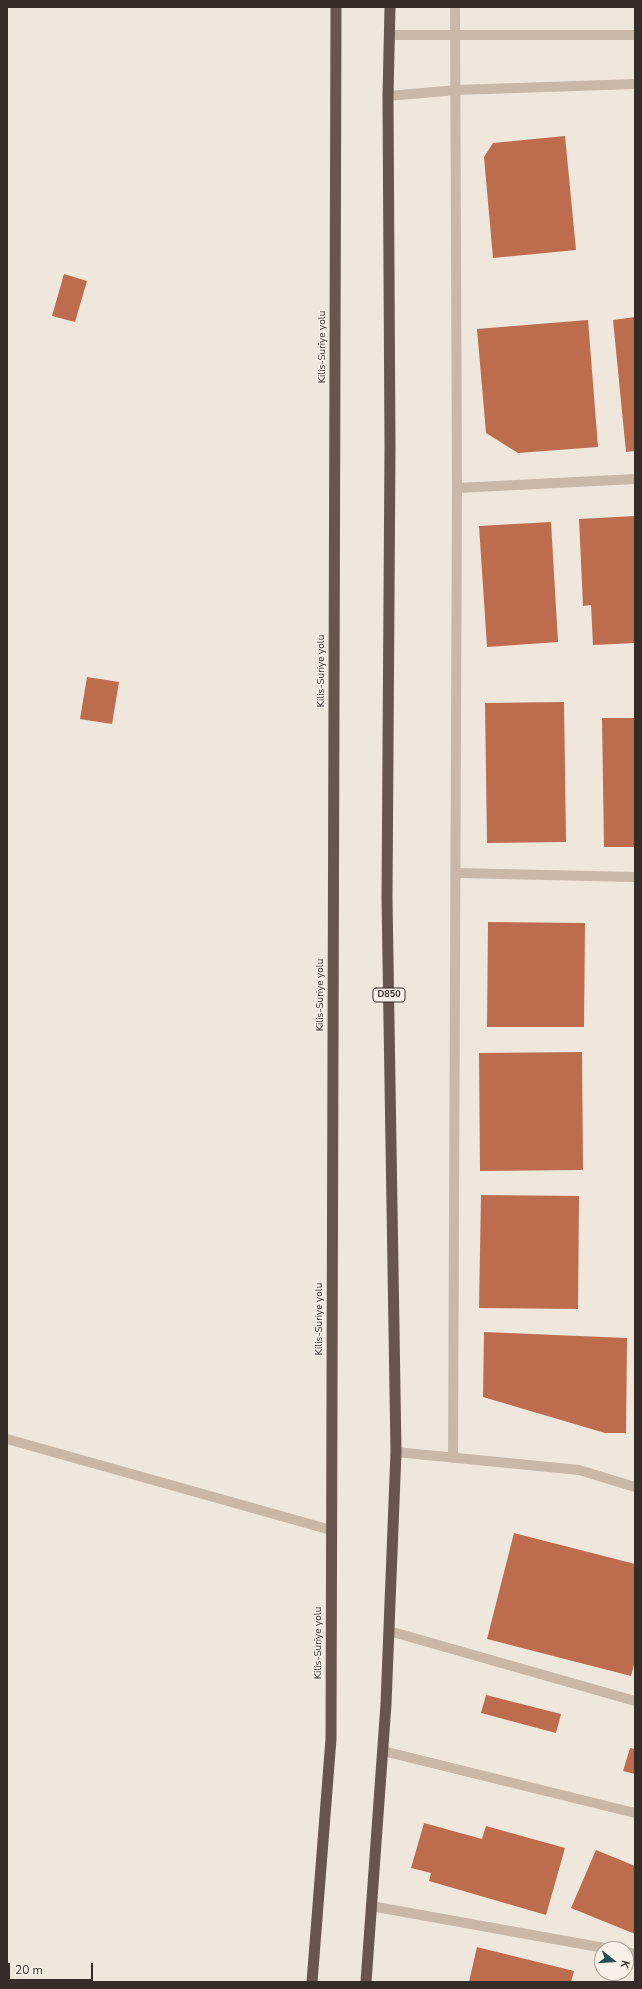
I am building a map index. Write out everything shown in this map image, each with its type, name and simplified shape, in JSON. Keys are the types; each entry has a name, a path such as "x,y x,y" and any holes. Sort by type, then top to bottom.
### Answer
{"highway":[{"name":"Kilis-Suriye yolu","path":"312,1982 331,1739 336,7"},
{"name":"D850","path":"366,1982 383,1752 396,1452 387,898 390,447 388,96 390,7"}],"street":[{"path":"453,1458 457,872 456,7"},
{"path":"390,35 635,35"},
{"path":"388,96 457,90 635,84"},
{"path":"457,488 635,479"},
{"path":"457,872 635,877"},
{"path":"7,1439 331,1530"},
{"path":"396,1452 579,1470 635,1487"},
{"path":"389,1631 635,1701"},
{"path":"383,1752 635,1813"},
{"path":"371,1906 594,1946"}],"building":[{"path":"565,136 576,250 493,258 484,157 493,143"},
{"path":"64,274 87,281 75,322 52,316"},
{"path":"635,317 635,451 626,452 613,320"},
{"path":"588,320 598,447 518,453 486,433 477,329"},
{"path":"635,516 635,643 593,645 591,605 583,606 579,519"},
{"path":"551,522 558,642 487,647 479,526"},
{"path":"87,677 119,682 112,724 80,719"},
{"path":"564,702 566,842 487,843 485,703"},
{"path":"602,718 635,718 635,847 604,847"},
{"path":"488,922 585,923 584,1027 487,1027"},
{"path":"582,1052 583,1170 480,1171 479,1053"},
{"path":"481,1195 579,1196 578,1309 479,1308"},
{"path":"484,1332 627,1338 626,1433 605,1433 483,1397"},
{"path":"514,1533 635,1564 635,1661 631,1676 487,1639"},
{"path":"486,1695 561,1714 556,1733 481,1713"},
{"path":"630,1748 635,1749 635,1774 623,1771"},
{"path":"424,1823 482,1839 486,1826 565,1848 546,1915 429,1881 431,1873 411,1868"},
{"path":"596,1850 635,1866 635,1934 571,1908"},
{"path":"477,1947 574,1971 571,1982 469,1982"}]}
